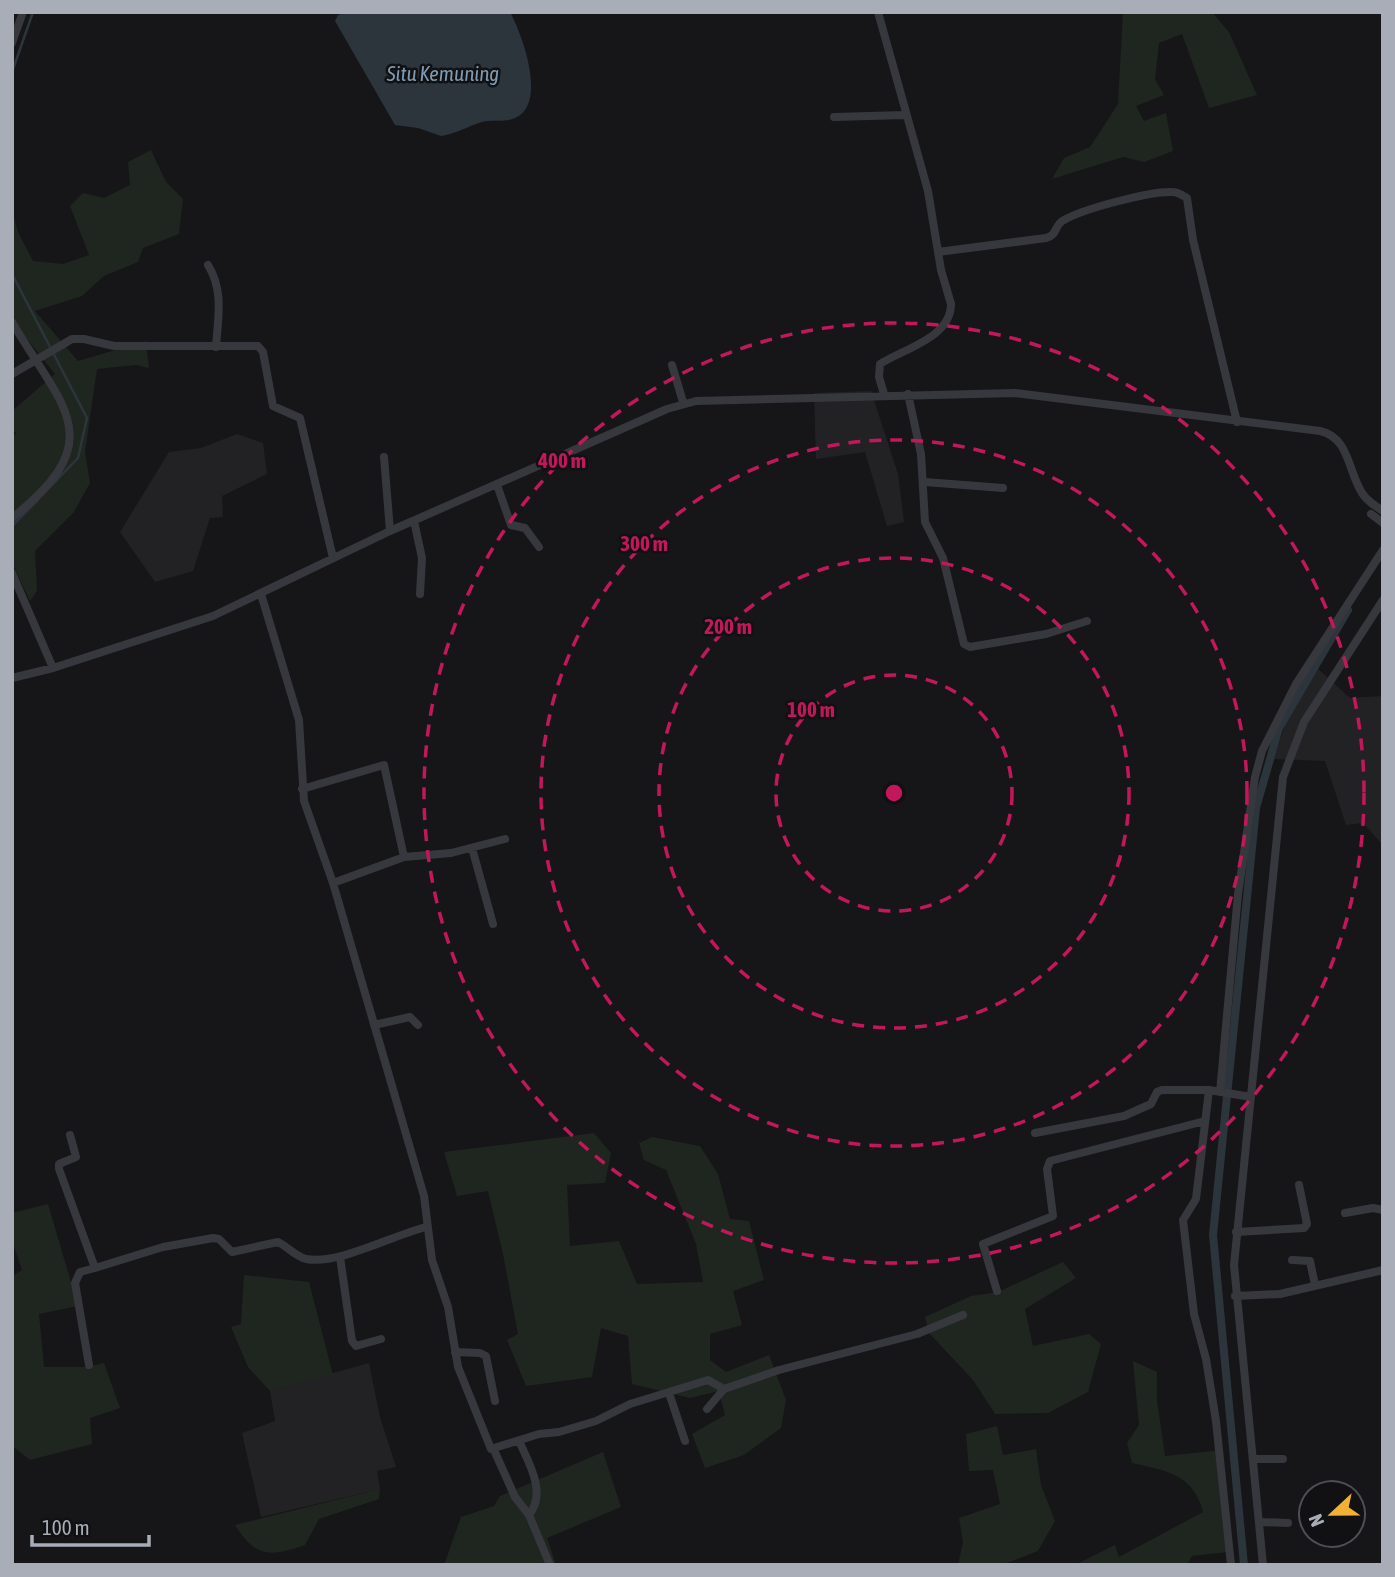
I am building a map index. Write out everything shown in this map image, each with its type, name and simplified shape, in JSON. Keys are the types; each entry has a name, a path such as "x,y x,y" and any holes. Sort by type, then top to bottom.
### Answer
{"street":[{"path":"12,43 23,12"},
{"path":"878,12 928,191 951,310 933,337 880,364 879,377 884,394"},
{"path":"834,117 905,115"},
{"path":"938,252 1046,238 1055,234 1063,220 1086,211 1147,195 1172,192 1184,195 1237,422"},
{"path":"208,265 215,277 220,297 216,346"},
{"path":"12,322 64,404 72,430 71,444 46,487 12,518"},
{"path":"12,374 38,362 72,340 84,339 114,346 261,348 271,402 275,409 300,418 333,558"},
{"path":"672,365 683,402"},
{"path":"12,678 52,668 201,620 390,531 683,402 884,394 1015,393 1329,433 1345,451 1363,495 1383,511"},
{"path":"908,394 925,482 925,522 943,558 967,646 1046,634 1087,621"},
{"path":"384,457 390,531"},
{"path":"925,482 1003,488"},
{"path":"497,485 511,525 525,528 539,547"},
{"path":"1371,514 1383,523"},
{"path":"414,522 422,558 420,594"},
{"path":"1223,1092 1238,894 1255,777 1262,751 1296,684 1383,550"},
{"path":"12,573 52,668"},
{"path":"261,594 299,720 303,742 302,789 333,883 424,1196 432,1260 448,1307 458,1367 515,1497 529,1515 550,1565"},
{"path":"1262,1565 1260,1522 1235,1296 1236,1233 1247,1097 1283,778 1304,722 1382,604"},
{"path":"302,789 384,765 404,857"},
{"path":"333,883 404,857 451,853 505,839"},
{"path":"472,848 493,925"},
{"path":"374,1025 410,1017 418,1025"},
{"path":"1035,1133 1124,1116 1151,1104 1157,1092 1162,1090 1209,1090 1247,1097"},
{"path":"1209,1090 1196,1199 1183,1220 1194,1314 1206,1359 1216,1422 1231,1565"},
{"path":"997,1291 983,1244 1053,1216 1047,1169 1050,1161 1205,1121"},
{"path":"71,1135 76,1157 58,1166 95,1268"},
{"path":"1236,1233 1304,1228 1307,1224 1298,1185"},
{"path":"1345,1213 1373,1208 1383,1210"},
{"path":"89,1365 75,1283 80,1272 163,1247 213,1238 219,1239 232,1252 278,1242 303,1258 331,1261 426,1227"},
{"path":"340,1257 352,1341 356,1346 381,1339"},
{"path":"1292,1260 1310,1261 1315,1285"},
{"path":"1235,1296 1280,1294 1383,1270"},
{"path":"707,1409 724,1389 779,1370 917,1334 963,1315"},
{"path":"455,1352 480,1353 486,1356 495,1401"},
{"path":"494,1450 596,1421 630,1404 708,1380 724,1389"},
{"path":"669,1393 685,1441"},
{"path":"519,1441 537,1488 537,1500 529,1515"},
{"path":"1253,1459 1283,1459"},
{"path":"1260,1522 1288,1523"}],"shaded area":[{"path":"1123,12 1212,12 1229,32 1257,95 1209,108 1182,34 1159,43 1155,79 1164,95 1136,106 1144,121 1166,113 1173,151 1144,162 1123,157 1052,179 1064,158 1090,147 1118,104"},
{"path":"151,150 166,182 183,199 179,234 143,248 138,262 104,276 82,296 35,311 78,361 146,341 149,368 136,365 97,369 85,452 90,483 74,512 35,551 37,591 30,601 12,563 12,437 16,434 12,427 12,411 55,374 12,320 12,212 19,234 33,261 63,264 89,255 70,206 83,193 104,198 130,185 128,162"},
{"path":"871,391 898,474 904,522 887,526 865,452 816,459 814,393"},
{"path":"237,434 263,443 267,474 222,496 223,517 210,518 193,571 155,582 120,532 169,452 201,448"},
{"path":"1315,666 1350,698 1383,696 1383,845 1363,823 1346,825 1325,761 1274,759 1291,705"},
{"path":"594,1133 611,1153 605,1183 567,1185 570,1246 619,1241 637,1284 703,1282 696,1244 666,1170 644,1160 639,1143 652,1137 700,1146 718,1174 730,1219 749,1221 764,1280 733,1291 742,1325 710,1334 710,1360 726,1372 769,1355 786,1400 781,1428 744,1455 705,1468 692,1434 725,1415 719,1391 690,1398 632,1384 628,1336 601,1328 592,1377 526,1386 507,1340 518,1334 488,1191 457,1196 444,1152"},
{"path":"48,1204 78,1306 39,1314 44,1367 87,1367 104,1363 120,1408 90,1418 92,1444 30,1460 12,1446 12,1276 22,1270 12,1240 12,1213"},
{"path":"1063,1262 1076,1278 1025,1309 1033,1346 1089,1334 1101,1344 1088,1392 1048,1413 995,1414 973,1380 929,1333 925,1317 971,1296 998,1292"},
{"path":"244,1275 309,1282 333,1375 270,1391 248,1367 231,1327 241,1324"},
{"path":"1133,1361 1157,1372 1157,1400 1165,1456 1222,1450 1228,1552 1192,1556 1187,1565 1075,1565 1115,1545 1119,1557 1203,1512 1198,1499 1185,1481 1167,1472 1132,1463 1127,1443 1139,1425"},
{"path":"369,1363 380,1417 396,1467 377,1471 380,1489 261,1517 242,1433 275,1421 270,1391"},
{"path":"997,1426 1003,1455 1036,1449 1041,1485 1055,1521 1038,1551 1002,1565 958,1565 963,1542 959,1518 1000,1504 993,1470 969,1471 966,1434"},
{"path":"603,1452 621,1507 547,1538 556,1565 444,1565 461,1517 494,1506 500,1496"},
{"path":"380,1489 379,1499 319,1519 305,1545 282,1552 257,1549 235,1525"}],"water":[{"name":"Situ Kemuning","path":"349,12 510,12 526,52 529,68 530,99 525,110 515,118 482,122 441,136 418,128 395,125 335,21 338,15"}],"waterway":[{"path":"12,72 33,12"},
{"path":"12,274 87,418 78,458 49,488"},
{"path":"12,526 37,501"},
{"path":"1244,1565 1213,1235 1256,808 1279,728 1348,610"}]}
